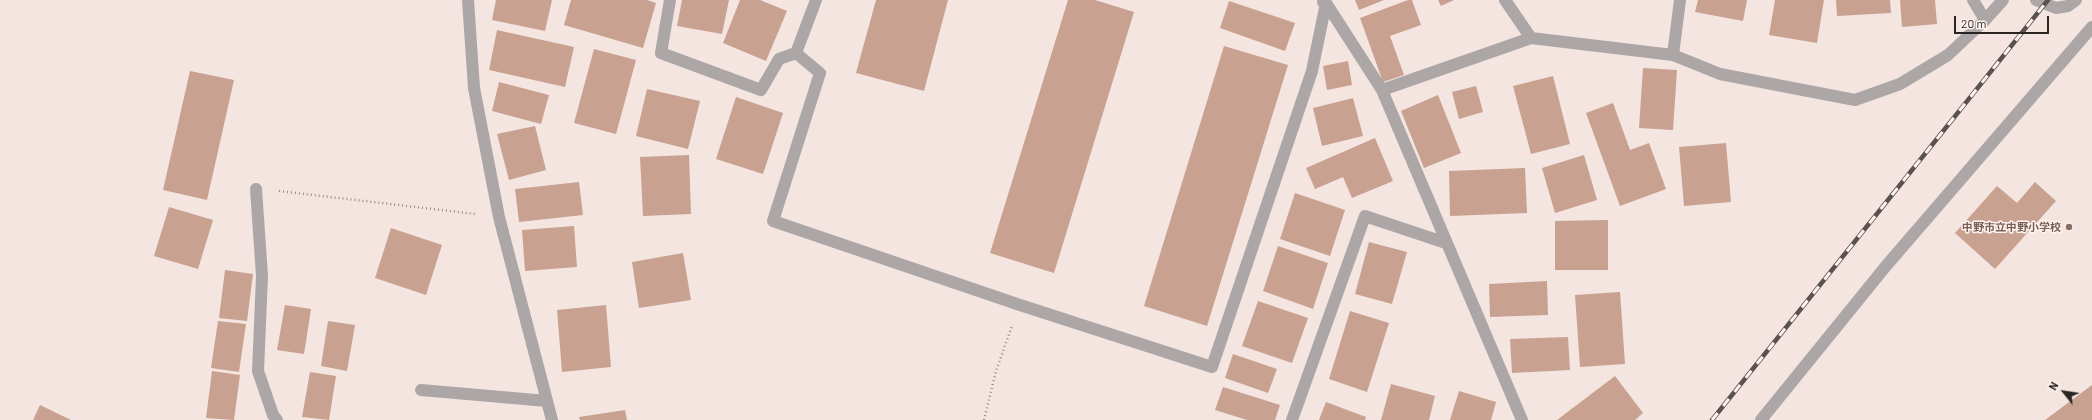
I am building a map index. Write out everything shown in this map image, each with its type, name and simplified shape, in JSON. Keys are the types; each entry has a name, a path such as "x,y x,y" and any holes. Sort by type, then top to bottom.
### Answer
{"street":[{"path":"468,0 474,88 499,217 552,420"},
{"path":"670,0 661,53 761,90 779,59 796,53 816,0"},
{"path":"1505,0 1531,38"},
{"path":"1673,55 1680,0"},
{"path":"1973,0 1985,20"},
{"path":"1382,90 1531,38 1673,55 1720,74 1855,100 1900,84 1948,55 1985,20 2003,0"},
{"path":"2036,0 2056,8 2068,6 2076,0"},
{"path":"796,53 820,73 773,221 1020,305 1212,367 1312,72 1322,2"},
{"path":"1322,2 1382,90 1522,420"},
{"path":"1761,420 1886,266 2092,27"},
{"path":"256,189 262,276 258,371 273,415 277,420"},
{"path":"1292,420 1365,216 1446,243"},
{"path":"421,390 547,401"}],"path":[{"path":"256,189 499,217"},
{"path":"984,420 996,371 1020,305"}],"building":[{"path":"496,0 552,0 545,31 492,20"},
{"path":"571,0 647,0 656,3 643,48 564,25"},
{"path":"682,0 729,0 722,34 677,26"},
{"path":"740,0 760,0 787,11 766,61 723,43"},
{"path":"876,0 948,0 924,91 856,73"},
{"path":"1068,0 1095,0 1134,12 1054,273 990,253"},
{"path":"1355,0 1384,0 1359,10"},
{"path":"1408,0 1412,0 1421,25 1390,36 1404,75 1383,82 1360,18"},
{"path":"1438,0 1454,0 1441,6"},
{"path":"1698,0 1747,0 1743,21 1695,12"},
{"path":"1775,0 1824,0 1817,43 1769,35"},
{"path":"1836,0 1890,0 1891,13 1837,16"},
{"path":"1900,0 1935,0 1937,24 1902,27"},
{"path":"1229,1 1295,23 1285,51 1220,28"},
{"path":"497,30 574,47 565,87 489,70"},
{"path":"1224,46 1288,65 1207,326 1144,306"},
{"path":"594,49 636,60 616,134 574,123"},
{"path":"1348,61 1352,85 1327,90 1323,66"},
{"path":"1643,68 1677,70 1673,130 1639,128"},
{"path":"190,71 234,80 207,200 163,190"},
{"path":"1553,76 1570,144 1531,154 1513,86"},
{"path":"499,82 549,95 541,124 492,111"},
{"path":"1476,86 1483,112 1459,119 1452,92"},
{"path":"647,89 700,101 688,149 636,136"},
{"path":"1438,95 1461,153 1424,168 1401,111"},
{"path":"736,97 783,113 763,174 716,159"},
{"path":"1353,98 1363,136 1322,146 1313,108"},
{"path":"1613,103 1630,150 1649,143 1666,189 1620,206 1586,113"},
{"path":"535,126 546,170 509,180 497,134"},
{"path":"1375,138 1393,181 1352,198 1343,177 1315,189 1306,168"},
{"path":"1726,143 1731,202 1684,206 1679,147"},
{"path":"689,155 691,214 643,216 640,157"},
{"path":"1584,155 1597,200 1555,213 1542,168"},
{"path":"1525,168 1527,213 1450,216 1449,171"},
{"path":"579,182 583,215 519,222 515,189"},
{"path":"2035,182 2056,201 1995,269 1955,233 1997,186 2017,203"},
{"path":"1295,193 1345,210 1330,256 1280,239"},
{"path":"169,207 213,220 198,269 154,256"},
{"path":"1608,220 1608,270 1555,270 1555,221"},
{"path":"574,226 577,267 525,271 522,230"},
{"path":"391,228 442,245 426,295 375,278"},
{"path":"1369,242 1407,252 1392,304 1355,294"},
{"path":"1278,246 1328,263 1313,309 1263,291"},
{"path":"683,253 691,300 639,308 632,262"},
{"path":"225,270 253,274 247,321 219,318"},
{"path":"1547,281 1548,315 1490,317 1489,284"},
{"path":"1620,292 1625,364 1580,367 1575,295"},
{"path":"1258,301 1308,318 1292,363 1242,346"},
{"path":"285,305 311,309 304,354 277,350"},
{"path":"606,305 611,367 562,372 557,310"},
{"path":"1350,311 1389,323 1367,392 1329,379"},
{"path":"218,321 246,324 239,372 211,368"},
{"path":"328,321 355,325 347,371 321,366"},
{"path":"1568,337 1570,370 1512,373 1510,339"},
{"path":"1233,354 1277,369 1268,393 1225,378"},
{"path":"212,371 240,375 234,420 206,418"},
{"path":"310,372 336,376 329,420 302,417"},
{"path":"1615,376 1643,413 1635,420 1557,420"},
{"path":"1391,384 1435,396 1429,420 1381,420"},
{"path":"2092,385 2092,420 2045,420"},
{"path":"1223,387 1280,405 1275,420 1247,420 1215,410"},
{"path":"1459,391 1496,402 1491,420 1450,420"},
{"path":"1326,402 1366,417 1365,420 1319,420"},
{"path":"40,405 71,420 33,420"},
{"path":"625,410 627,420 580,420 579,417"}],"railway":[{"path":"1712,420 2048,0"}],"place":[{"name":"中野市立中野小学校","path":"2069,227"}]}
